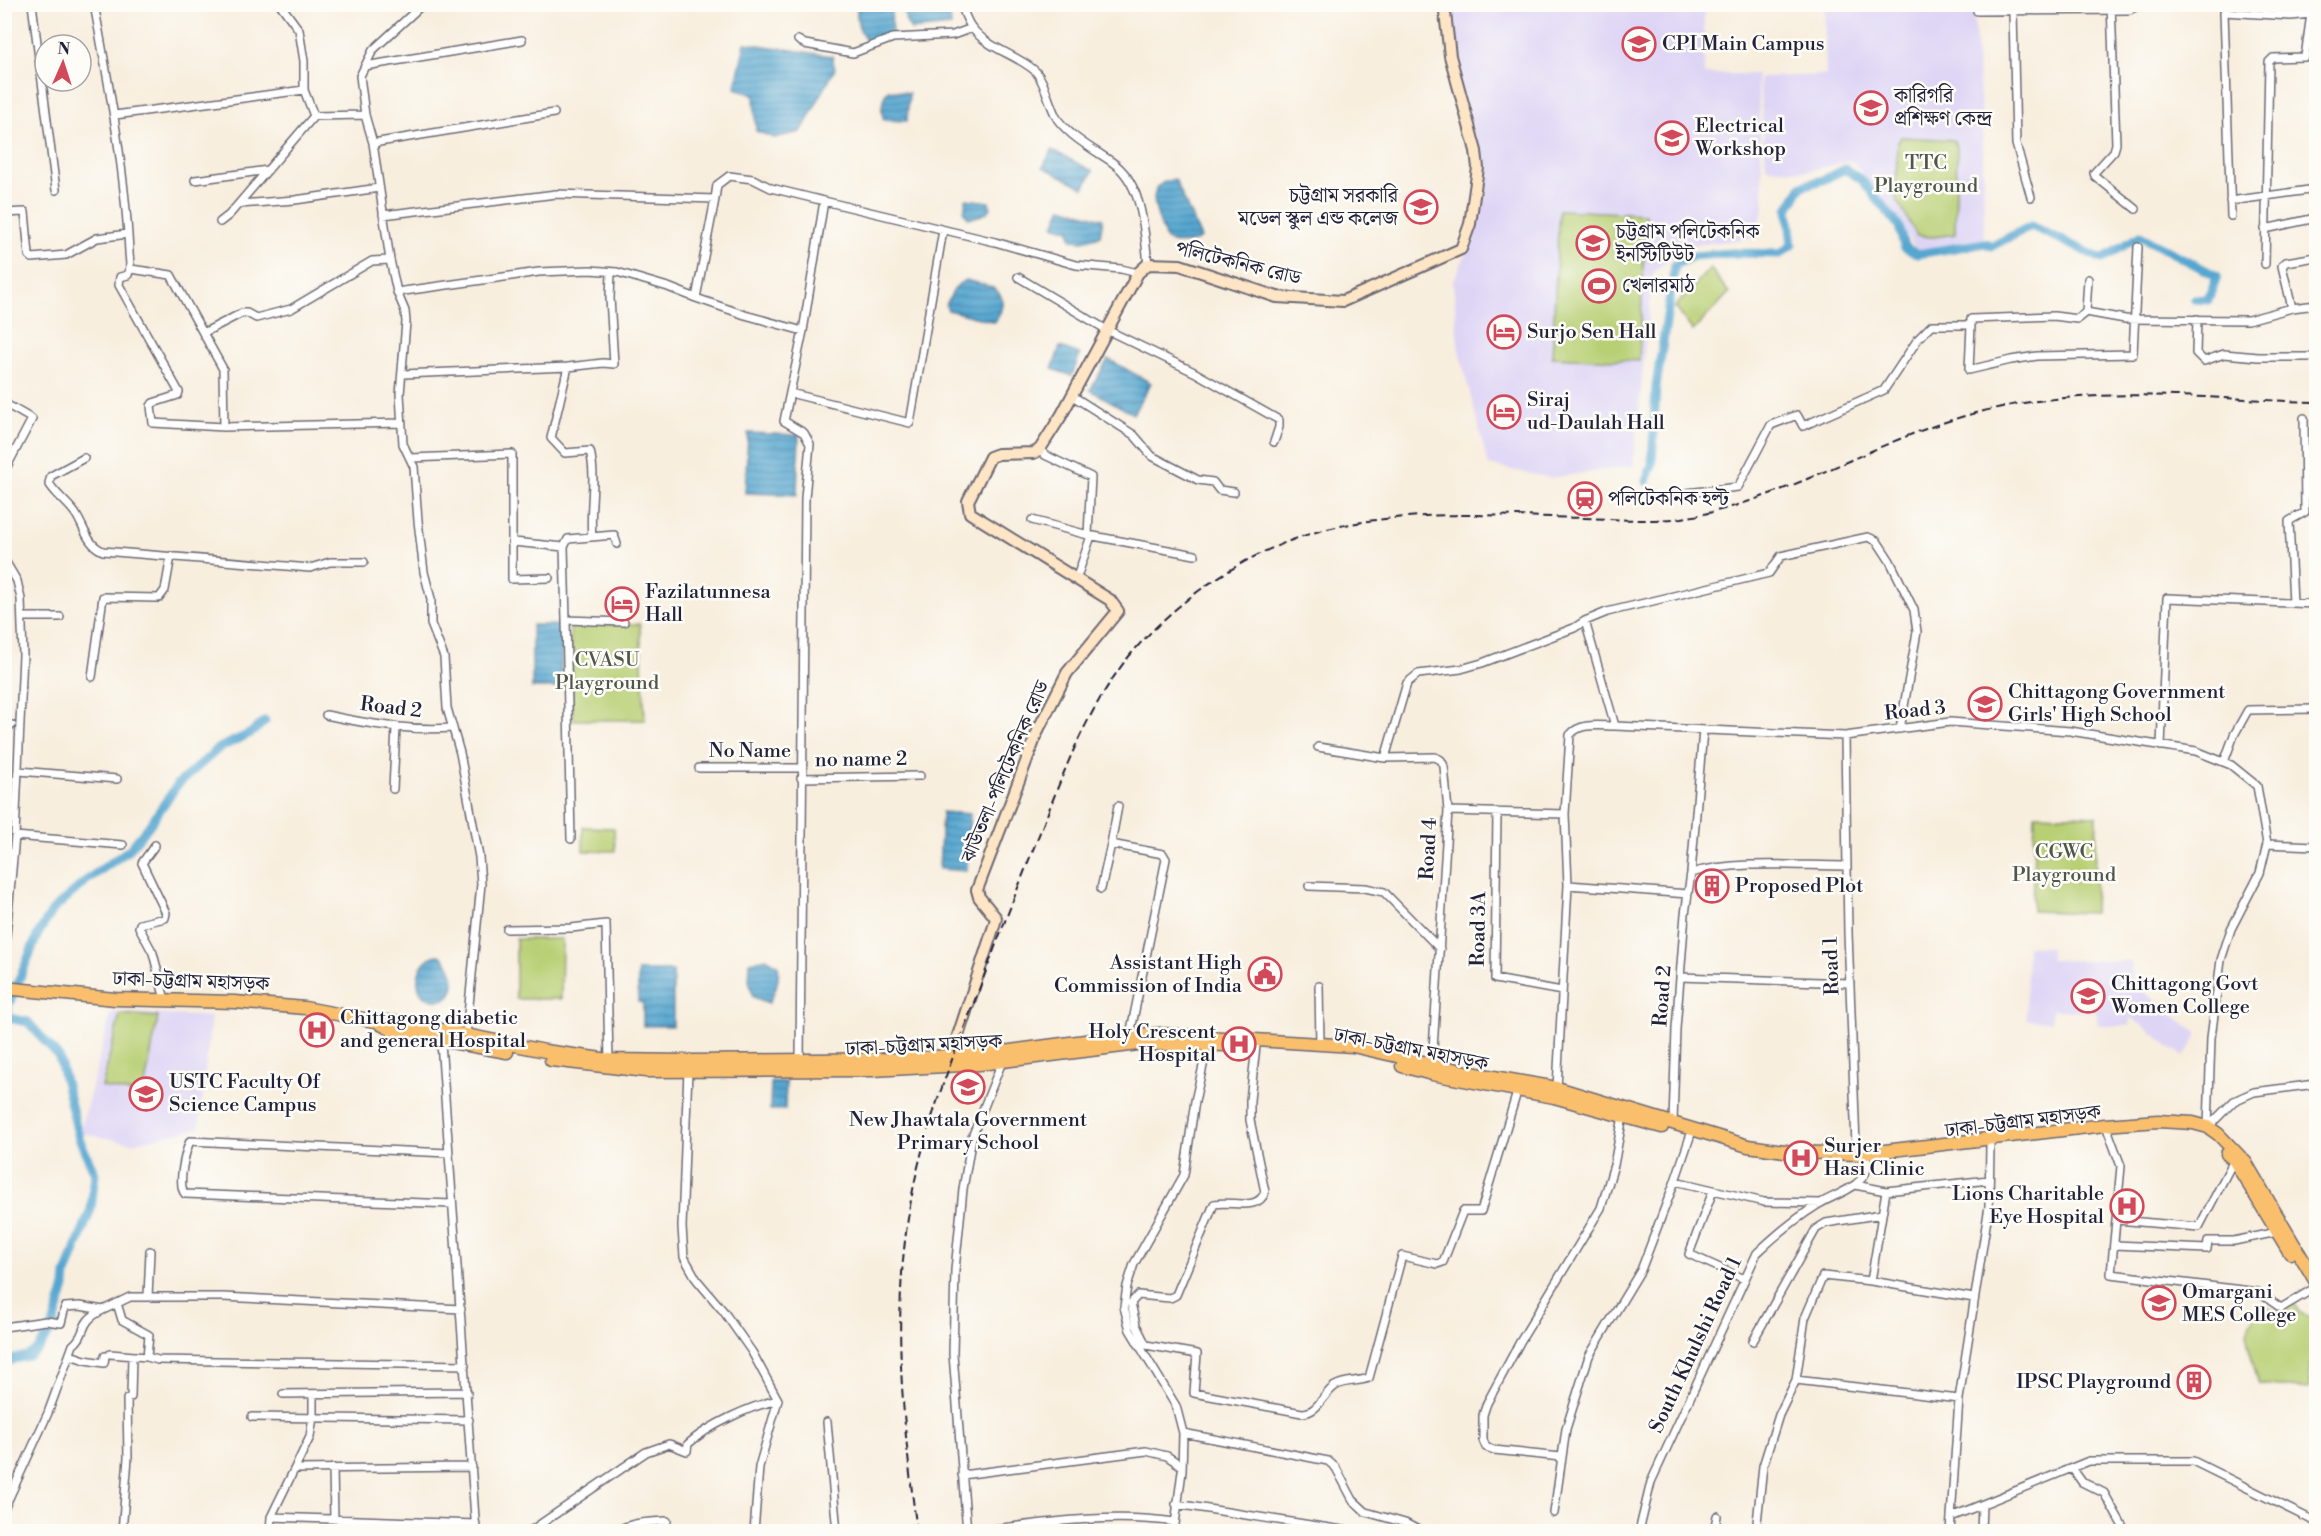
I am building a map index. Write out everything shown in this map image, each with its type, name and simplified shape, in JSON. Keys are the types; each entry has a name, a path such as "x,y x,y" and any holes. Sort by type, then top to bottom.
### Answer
{"highway":[{"name":"ঢাকা-চট্টগ্রাম মহাসড়ক","path":"11,988 115,999 275,1004 306,1008 374,1022 402,1023 646,1071 800,1060 951,1057 1130,1035 1353,1046 1519,1085 1623,1116 1692,1132 1748,1151 1784,1157 1863,1157 2108,1131 2156,1129 2192,1131 2210,1137 2234,1160 2277,1232 2313,1281"},
{"name":"ঢাকা-চট্টগ্রাম মহাসড়ক","path":"374,1022 396,1032 441,1041 578,1065 609,1064"},
{"name":"ঢাকা-চট্টগ্রাম মহাসড়ক","path":"688,1067 873,1070 1002,1062 1138,1044 1209,1040 1365,1057 1432,1074 1557,1088 1673,1122 1692,1132"},
{"name":"ঢাকা-চট্টগ্রাম মহাসড়ক","path":"1863,1157 2104,1125 2178,1122 2208,1127"},
{"path":"2208,1127 2233,1148 2246,1163 2313,1281"}],"main road":[{"name":"পলিটেকনিক রোড","path":"1107,330 1138,273 1148,264 1180,265 1277,297 1343,302 1461,249 1470,224 1478,168 1476,151 1450,56 1444,4"},
{"path":"1040,449 1061,416 1107,330"},
{"name":"ঝাউতলা-পলিটেকনিক রোড","path":"951,1057 996,918 979,897 977,890 981,879 1039,728 1067,673 1118,611 1110,600 970,513 968,501 990,457 998,454 1034,453 1040,449"}],"street":[{"path":"4,5 13,4"},
{"path":"32,4 56,190"},
{"path":"94,4 114,115 128,234 131,269 129,275 120,277 119,285 178,392 178,395 153,402 151,406 153,423 224,427 401,423"},
{"path":"280,4 299,30 304,61 304,90 314,116"},
{"path":"423,4 373,50 360,76 364,115 373,143 390,260 397,292 405,311 400,394 403,444 414,467 424,572 431,599 431,624 444,657 447,708 460,753 479,857 481,884 466,1035"},
{"path":"961,4 972,28 990,44 1036,71 1058,119 1086,147 1114,164 1126,176 1133,188 1143,223 1148,264"},
{"path":"1977,11 2013,12 2111,7 2128,10 2142,4"},
{"path":"2111,7 2116,144 2114,151 2094,173 2136,209"},
{"path":"2231,216 2223,15 2226,10 2291,16 2311,14 2305,57 2273,58 2270,62 2265,264"},
{"path":"2013,12 2016,144 2031,197"},
{"path":"798,40 805,44 853,53 893,38 953,35 972,28"},
{"path":"365,66 522,40"},
{"path":"114,115 304,90"},
{"path":"373,143 554,113"},
{"path":"220,222 239,204 314,116 364,115"},
{"path":"195,180 268,170"},
{"path":"696,298 717,185 729,176 753,178 771,188 1076,265 1138,273"},
{"path":"239,204 295,200 379,188"},
{"path":"2230,201 2316,189"},
{"path":"383,215 556,194 715,199"},
{"path":"800,1060 805,498 810,444 804,433 784,421 803,331 824,201"},
{"path":"4,213 25,212 29,255 32,258 66,255 97,238 128,234"},
{"path":"2265,229 2316,218"},
{"path":"790,393 910,423 943,230"},
{"path":"2088,279 2086,312 2077,320 2054,315 1971,318 1969,370 2037,356 2133,354 2138,247"},
{"path":"2292,308 2282,266 2286,262 2316,257"},
{"path":"203,333 242,313 256,318 291,309 372,261 390,260"},
{"path":"131,269 171,275 223,369 224,427"},
{"path":"397,292 539,272 590,270 611,272 668,287 745,315 803,331"},
{"path":"403,374 614,364 610,298 611,272"},
{"path":"1018,277 1107,330 1194,372 1279,420 1274,442"},
{"path":"2086,312 2113,318 2248,320 2292,308 2316,305"},
{"path":"2196,319 2196,353 2204,361 2224,354 2258,357 2316,357"},
{"path":"1687,493 1738,487 1772,425 1797,415 1803,426 1884,390 1918,339 1932,325 1971,325"},
{"path":"568,367 551,438 565,453 590,451 593,463 590,519 592,537"},
{"path":"1071,395 1134,435 1152,456 1198,480 1213,482 1219,490 1234,492"},
{"path":"4,403 33,419 4,472"},
{"path":"2294,603 2289,521 2305,512 2304,418"},
{"path":"1040,449 1045,455 1091,477 1089,536 1076,580"},
{"path":"411,458 512,454 512,579 549,578"},
{"path":"84,458 51,476 48,483 75,513 91,543 103,551 310,568 330,562 364,562"},
{"path":"1032,520 1089,536 1195,555"},
{"path":"571,839 564,547 568,539 614,535 617,544"},
{"path":"1385,758 1407,682 1418,674 1461,669 1482,663 1574,628 1607,612 1769,573 1781,556 1868,537 1877,541 1890,561 1914,610 1917,632 1900,729"},
{"path":"513,543 564,547"},
{"path":"92,677 103,597 159,598 165,590 171,556"},
{"path":"4,559 17,581 22,617 23,655 15,836 4,958"},
{"path":"2161,746 2167,598 2316,604 2316,628"},
{"path":"22,617 60,617"},
{"path":"566,620 624,622"},
{"path":"1585,621 1615,726"},
{"path":"2224,762 2234,735 2248,710 2316,709"},
{"name":"Road 2","path":"326,715 396,728 453,729"},
{"name":"Road 3","path":"1557,1088 1568,885 1566,814 1570,735 1575,729 1584,726 1615,726 1845,736 1950,722 2070,731 2196,751 2231,765 2257,786 2268,844 2260,873 2231,929 2221,960 2211,1038 2208,1127"},
{"path":"393,789 396,728"},
{"name":"Road 2","path":"1673,1122 1680,977 1703,730"},
{"name":"Road 1","path":"1845,736 1849,983 1856,1146 1863,1157"},
{"name":"Road 4","path":"1318,747 1385,758 1435,757 1441,760 1444,766 1448,811 1432,1065"},
{"name":"No Name","path":"699,768 802,768"},
{"path":"19,771 117,779"},
{"name":"no name 2","path":"801,778 920,776"},
{"path":"1101,889 1118,806"},
{"path":"1448,811 1566,814"},
{"name":"Road 3A","path":"1497,812 1495,979 1562,991"},
{"path":"15,836 123,845"},
{"path":"1112,844 1163,854 1166,859 1130,1035"},
{"path":"2268,844 2316,846"},
{"path":"155,845 142,863 166,914 165,918 140,924 139,927 153,953 165,1000"},
{"path":"1691,873 1709,868 1846,866"},
{"path":"1568,885 1688,894"},
{"path":"1309,886 1365,888 1384,892 1440,949"},
{"path":"507,929 571,928 606,924 609,1064"},
{"path":"1680,977 1849,983"},
{"path":"1319,986 1320,1044"},
{"path":"1174,1532 1184,1433 1176,1406 1130,1330 1125,1307 1127,1286 1134,1264 1184,1175 1195,1101 1209,1040"},
{"path":"271,1517 476,1528 441,1041"},
{"path":"1256,1046 1250,1120 1265,1192 1263,1198 1260,1202 1214,1204 1176,1295 1170,1298 1141,1294 1131,1303 1136,1325 1146,1345 1197,1354 1193,1391 1196,1394 1302,1413 1313,1410 1332,1388 1344,1382 1369,1378 1402,1256 1437,1264 1443,1262 1463,1211 1481,1211 1519,1085"},
{"path":"1002,1062 972,1137 963,1189 955,1270 953,1354 968,1532 1103,1518 1145,1518 1175,1522"},
{"path":"688,1067 682,1227 684,1257 697,1280 724,1312 752,1352 778,1400 759,1467 754,1532"},
{"path":"2208,1127 2234,1101 2254,1092 2316,1084"},
{"path":"1561,1457 1494,1450 1486,1447 1481,1430 1483,1415 1500,1378 1601,1208 1614,1164 1623,1116"},
{"path":"2108,1131 2121,1166 2111,1274 2258,1292 2281,1308 2313,1281"},
{"path":"1554,1513 1566,1429 1589,1356 1641,1270 1692,1132"},
{"path":"448,1153 190,1141 186,1150 181,1186 184,1194 452,1204"},
{"path":"1950,1532 1959,1399 1989,1206 1990,1145"},
{"path":"1855,1185 1866,1174 1863,1157"},
{"path":"2117,1220 2199,1227 2234,1160"},
{"path":"1855,1185 1886,1191 1989,1180"},
{"path":"1675,1181 1764,1202 1822,1203"},
{"name":"South Khulshi Road 1","path":"1639,1532 1651,1482 1757,1253 1788,1225 1855,1185"},
{"path":"1713,1191 1689,1254 1744,1279"},
{"path":"1871,1281 1886,1191"},
{"path":"1752,1341 1816,1229 1826,1222 1882,1214"},
{"path":"2115,1245 2207,1249 2208,1241 2234,1241 2277,1232"},
{"path":"148,1297 150,1251"},
{"path":"1756,1532 1763,1466 1779,1415 1796,1380 1805,1318 1822,1276 1871,1281 1974,1298"},
{"path":"4,1509 48,1413 73,1345 78,1342 83,1325 91,1316 130,1297 223,1298 461,1309"},
{"path":"117,1304 122,1320 149,1335 147,1357"},
{"path":"4,1327 46,1321 61,1323 65,1307 80,1306 103,1310"},
{"path":"70,1355 104,1363 108,1355 170,1361 171,1359 465,1365"},
{"path":"122,1532 128,1458 126,1404 130,1397 132,1356"},
{"path":"1796,1380 1959,1399"},
{"path":"283,1394 467,1392"},
{"path":"270,1532 271,1517 310,1437 314,1394"},
{"path":"529,1532 646,1452 669,1444 687,1451 688,1444 704,1432 758,1404 778,1400"},
{"path":"252,1417 469,1420"},
{"path":"827,1422 837,1532"},
{"path":"1184,1433 1328,1461 1336,1468 1353,1500 1366,1512 1405,1523 1422,1532"},
{"path":"963,1475 1146,1451 1167,1456 1182,1466"},
{"path":"1951,1517 2090,1461 2193,1461 2316,1522"},
{"path":"296,1469 472,1467"},
{"path":"333,1468 341,1532"},
{"path":"2072,1468 2082,1482 2104,1493 2126,1532"},
{"path":"1176,1504 1355,1532"},
{"path":"1982,1505 1982,1532"},
{"path":"1714,1532 1717,1516"},
{"path":"615,1532 623,1527 644,1522 667,1521"}],"shaded area":[{"name":"চট্টগ্রাম পলিটেকনিক ইনস্টিটিউট","path":"1449,5 1704,5 1704,74 1757,74 1764,209 1752,238 1680,247 1653,273 1633,466 1550,478 1488,465 1458,346 1453,281 1469,248 1484,169 1461,87"},
{"name":"কারিগরি প্রশিক্ষণ কেন্দ্র","path":"1824,5 1973,5 1983,136 1984,241 1931,249 1915,248 1892,210 1852,161 1806,171 1766,168 1759,77 1826,75"},
{"name":"চট্টগ্রাম সরকারি মডেল স্কুল এন্ড কলেজ","path":"1434,193 1439,213 1408,221 1403,201"},
{"name":"Chittagong Govt Women College","path":"2027,946 2050,947 2050,960 2131,961 2132,983 2198,1034 2184,1057 2131,1017 2130,1026 2098,1025 2096,1012 2052,1010 2051,1021 2026,1020"},
{"name":"USTC Faculty Of Science Campus","path":"111,1012 211,1017 199,1128 132,1143 80,1133"}],"green space":[{"name":"TTC Playground","path":"1901,137 1954,140 1957,148 1955,234 1934,237 1917,236 1896,198 1897,144"},
{"name":"খেলারমাঠ","path":"1559,210 1646,214 1639,361 1552,357"},
{"path":"1710,268 1729,293 1693,331 1675,307"},
{"name":"CVASU Playground","path":"570,624 640,624 645,720 573,720"},
{"name":"CGWC Playground","path":"2035,814 2097,816 2094,913 2032,911"},
{"path":"583,827 614,828 615,851 583,851"},
{"path":"516,939 562,939 561,999 516,999"},
{"path":"120,1014 158,1017 143,1095 102,1087"},
{"path":"2293,1303 2300,1313 2314,1318 2311,1342 2316,1349 2309,1372 2309,1389 2259,1384 2248,1343 2249,1326 2260,1307 2283,1311"}],"water":[{"path":"857,5 891,5 892,34 868,43 858,25"},
{"path":"903,5 953,5 955,14 950,16 951,26 911,30 906,22"},
{"path":"745,43 832,56 835,69 801,132 774,138 756,131 754,95 735,88"},
{"path":"888,90 909,93 907,121 884,120 882,105"},
{"path":"1052,150 1093,171 1084,188 1043,167"},
{"path":"1175,179 1201,238 1188,243 1166,240 1154,203 1157,187"},
{"path":"966,199 989,202 991,208 981,215 968,218 964,212"},
{"path":"1062,207 1103,219 1100,236 1083,241 1072,240 1069,230 1054,225"},
{"path":"966,280 990,287 999,293 1002,298 1002,308 994,322 948,310 946,305 954,290"},
{"path":"1060,347 1080,354 1072,376 1052,369"},
{"path":"1108,359 1151,383 1133,414 1090,390"},
{"path":"748,433 799,435 797,495 745,493"},
{"path":"532,625 562,625 561,688 532,688"},
{"path":"942,812 970,814 967,871 939,869"},
{"path":"440,955 451,969 454,987 448,997 436,1000 426,997 421,992 418,976 425,962"},
{"path":"766,958 778,965 777,984 769,1003 753,997 749,980 750,962"},
{"path":"638,971 673,971 673,1026 643,1026 643,1003 638,1002"},
{"path":"771,1081 786,1082 785,1110 770,1110"}],"waterway":[{"path":"1646,481 1652,465 1656,386 1675,265 1693,256 1733,253 1780,254 1792,245 1788,209 1802,186 1823,180 1845,169 1861,179 1899,226 1904,247 1917,254 1985,243 1992,246 2031,226 2102,259 2140,236 2217,276 2208,300 2194,299"},
{"path":"4,1364 13,1359 28,1356 38,1349 52,1329 65,1287 66,1274 91,1209 95,1174 79,1138 59,1057 28,1022 8,1018 8,1006 38,934 53,910 88,879 129,850 178,784 219,748 251,733 265,721"}],"railway":[{"path":"917,1532 907,1450 900,1329 904,1247 910,1206 925,1140 946,1075 995,947 1081,734 1101,696 1126,660 1161,622 1181,605 1201,589 1245,561 1292,540 1327,529 1362,522 1436,516 1646,520 1682,518 1720,510 1758,498 1942,423 2021,403 2063,398 2147,395 2316,402"}],"place":[{"name":"CPI Main Campus","path":"1639,44"},
{"name":"কারিগরি প্রশিক্ষণ কেন্দ্র","path":"1871,108"},
{"name":"Electrical Workshop","path":"1672,138"},
{"name":"চট্টগ্রাম সরকারি মডেল স্কুল এন্ড কলেজ","path":"1421,207"},
{"name":"চট্টগ্রাম পলিটেকনিক ইনস্টিটিউট","path":"1593,243"},
{"name":"খেলারমাঠ","path":"1599,286"},
{"name":"Surjo Sen Hall","path":"1504,332"},
{"name":"Siraj ud-Daulah Hall","path":"1504,412"},
{"name":"পলিটেকনিক হল্ট","path":"1585,499"},
{"name":"Fazilatunnesa Hall","path":"622,604"},
{"name":"Chittagong Government Girls' High School","path":"1985,704"},
{"name":"Proposed Plot","path":"1712,886"},
{"name":"Assistant High Commission of India","path":"1265,974"},
{"name":"Chittagong Govt Women College","path":"2088,996"},
{"name":"Chittagong diabetic and general Hospital","path":"317,1030"},
{"name":"Holy Crescent Hospital","path":"1239,1044"},
{"name":"New Jhawtala Government Primary School","path":"968,1087"},
{"name":"USTC Faculty Of Science Campus","path":"146,1094"},
{"name":"Surjer Hasi Clinic","path":"1801,1158"},
{"name":"Lions Charitable Eye Hospital","path":"2127,1206"},
{"name":"Omargani MES College","path":"2159,1303"},
{"name":"IPSC Playground","path":"2194,1382"}]}
